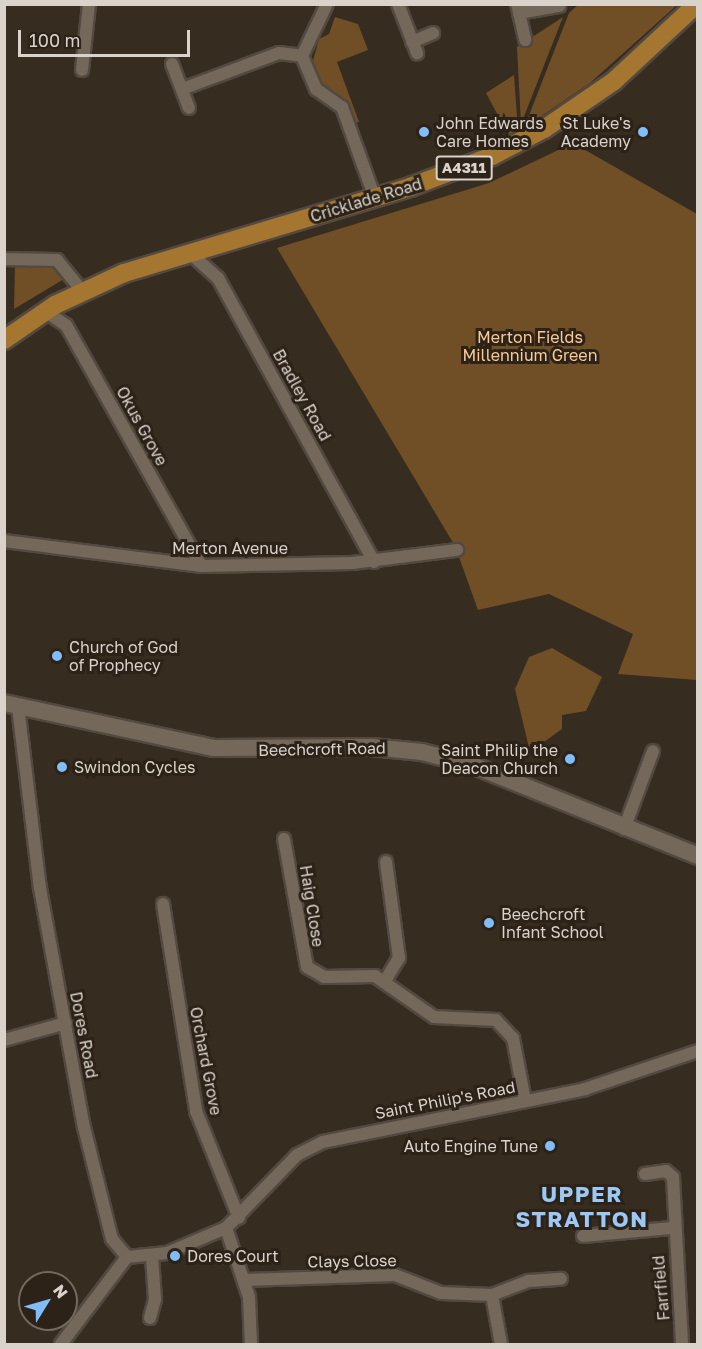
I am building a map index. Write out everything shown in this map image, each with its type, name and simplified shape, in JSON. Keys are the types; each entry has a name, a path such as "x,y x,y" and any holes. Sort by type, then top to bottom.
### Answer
{"main road":[{"name":"Cricklade Road","path":"4,340 45,311 82,291 190,253 375,198 464,168 544,129 626,72 697,4"},
{"name":"Beechcroft Road","path":"11,705 214,748 371,747 422,752 472,765 624,829 698,856"}],"street":[{"path":"82,70 88,4"},
{"path":"327,4 303,56 316,89 342,107 375,198"},
{"path":"398,4 414,48 433,33"},
{"path":"525,40 518,9 559,6"},
{"path":"182,89 279,53 303,56"},
{"path":"172,64 189,108"},
{"name":"Bradley Road","path":"190,253 218,278 374,562"},
{"path":"4,259 57,260 82,291"},
{"name":"Okus Grove","path":"45,311 66,325 201,566"},
{"name":"Merton Avenue","path":"4,541 201,566 374,562 457,550"},
{"name":"Dores Road","path":"11,705 29,819 97,1190 113,1243 127,1257"},
{"path":"624,829 653,751"},
{"name":"Haig Close","path":"284,839 308,967 324,977 368,975 386,981 434,1017 488,1017 502,1024 516,1047 525,1101"},
{"path":"386,862 399,958 386,981"},
{"name":"Orchard Grove","path":"163,904 196,1111 239,1218"},
{"path":"4,1040 66,1023"},
{"name":"Saint Philip's Road","path":"226,1227 239,1218 307,1149 337,1138 585,1089 698,1051"},
{"name":"Farrfield","path":"645,1174 672,1175 672,1228 682,1344"},
{"path":"61,1344 127,1257 152,1257 226,1227 245,1280 251,1344"},
{"path":"583,1236 672,1228"},
{"path":"150,1318 155,1299 152,1257"},
{"name":"Clays Close","path":"245,1280 395,1275 441,1293 492,1295"},
{"path":"501,1344 492,1295 529,1281 561,1279"}],"green space":[{"path":"579,4 677,5 590,83 524,128 569,13"},
{"path":"335,17 358,24 368,50 337,62 359,122 355,123 347,101 320,83 312,64 319,39 329,34"},
{"path":"563,17 521,124 517,47"},
{"path":"514,75 518,131 509,136 486,93"},
{"name":"Merton Fields Millennium Green","path":"573,143 697,214 697,680 618,674 633,634 549,594 478,610 455,546 277,248 489,183"},
{"path":"15,264 54,264 64,279 14,309"},
{"path":"552,648 602,677 586,711 562,715 562,729 530,752 515,689 529,657"}],"place":[{"name":"John Edwards Care Homes","path":"424,132"},
{"name":"St Luke's Academy","path":"643,132"},
{"name":"Church of God of Prophecy","path":"57,656"},
{"name":"Saint Philip the Deacon Church","path":"570,759"},
{"name":"Swindon Cycles","path":"62,767"},
{"name":"Beechcroft Infant School","path":"489,923"},
{"name":"Auto Engine Tune","path":"550,1146"},
{"name":"Dores Court","path":"175,1256"}],"district":[{"name":"UPPER STRATTON","path":"582,1206"}]}
